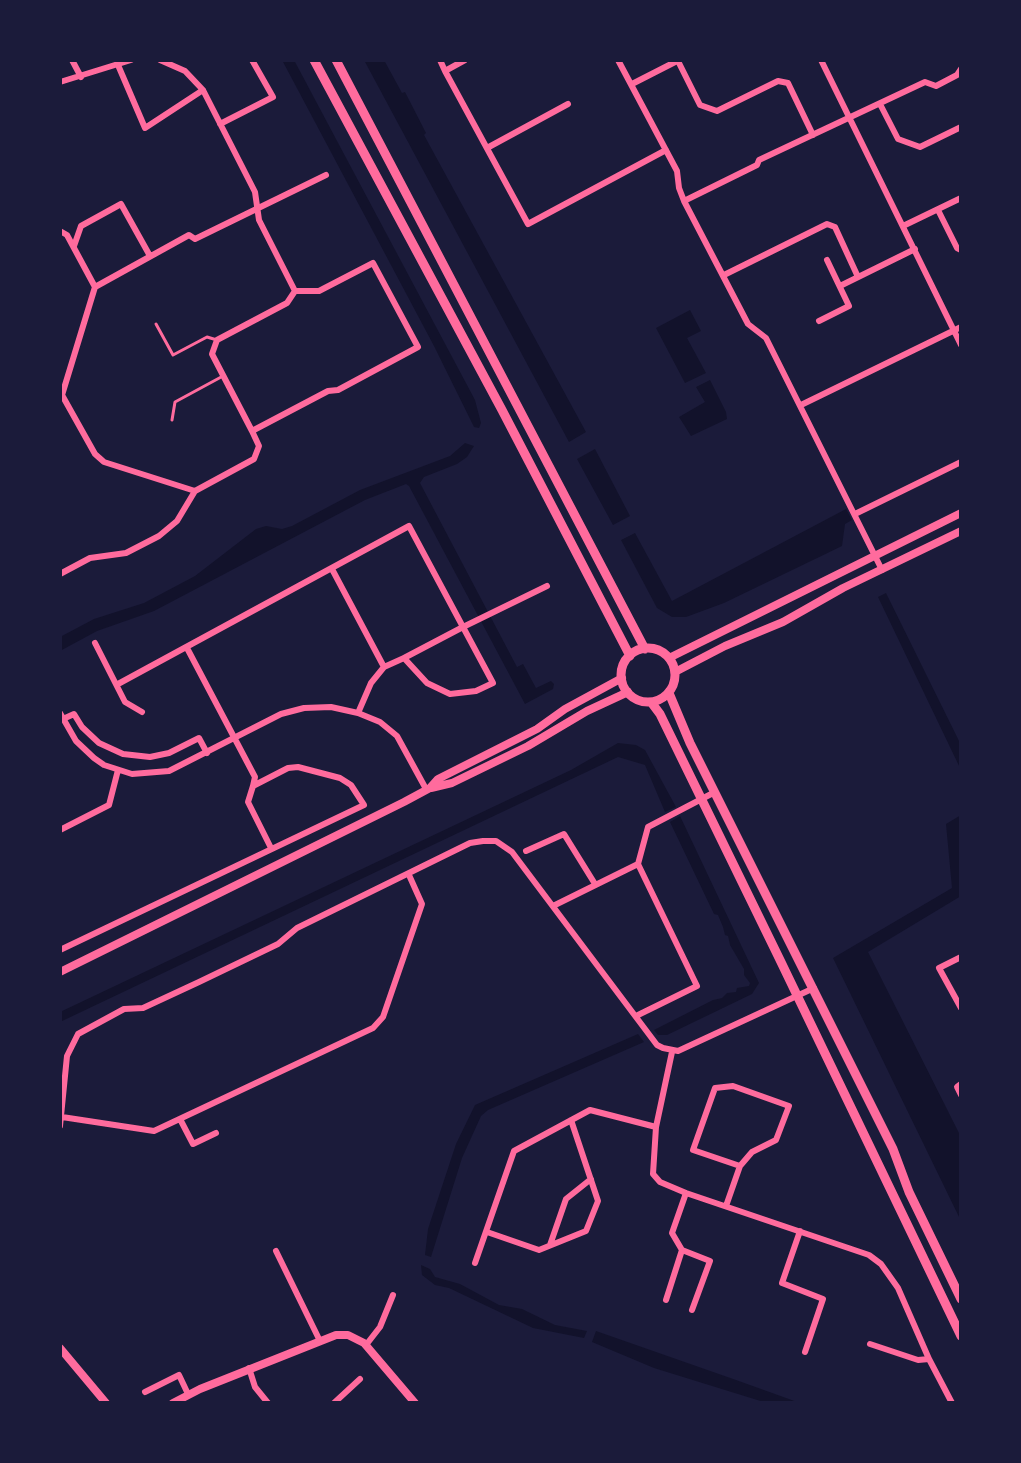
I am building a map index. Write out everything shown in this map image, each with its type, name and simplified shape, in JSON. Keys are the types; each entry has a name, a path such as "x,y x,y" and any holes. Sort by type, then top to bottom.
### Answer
{"main road":[{"path":"314,60 630,656"},
{"path":"336,60 645,649"},
{"path":"645,649 658,650 669,658 675,672 669,693 651,702 638,700 628,692 622,678 623,666 630,656 645,649"},
{"path":"669,693 684,730 893,1149 909,1192 961,1299"},
{"path":"651,702 961,1336"}],"street":[{"path":"72,60 81,77"},
{"path":"60,82 131,60"},
{"path":"160,60 185,71 203,90 255,192 259,220 295,291"},
{"path":"220,124 273,97 252,60"},
{"path":"440,60 528,224 666,150"},
{"path":"445,71 465,60"},
{"path":"618,60 677,171 684,201 748,324 766,338 882,570"},
{"path":"632,84 678,60 700,105 717,111 778,81 788,83 813,135"},
{"path":"821,60 903,226 958,328 961,345"},
{"path":"118,65 145,128 203,90"},
{"path":"684,201 925,82 936,86 957,75 961,69"},
{"path":"487,148 568,104"},
{"path":"880,104 898,139 920,147 961,127"},
{"path":"195,491 104,462 95,454 61,396 95,287 189,235 195,239 326,175"},
{"path":"903,226 961,198"},
{"path":"74,246 81,226 121,204 150,256"},
{"path":"938,210 957,248 961,250"},
{"path":"724,275 827,224 835,227 858,277"},
{"path":"60,231 74,246 95,287"},
{"path":"840,286 915,249"},
{"path":"819,321 849,306 827,260"},
{"path":"252,431 418,347 373,263 319,291 295,291"},
{"path":"60,574 90,558 126,553 159,536 177,521 195,491 254,459 259,446 212,354 217,340 287,303 295,291"},
{"path":"801,405 958,328"},
{"path":"855,514 961,462"},
{"path":"669,658 961,513"},
{"path":"118,684 409,526 493,683 476,691 450,694 427,683 404,658"},
{"path":"675,672 725,646 783,622 961,531"},
{"path":"332,569 384,667"},
{"path":"358,713 371,683 384,667 547,586"},
{"path":"95,643 125,702 142,712"},
{"path":"187,648 255,777 248,802 271,848"},
{"path":"428,788 438,779 537,729 565,709 622,678"},
{"path":"60,972 428,788 452,783 542,739 587,711 628,692"},
{"path":"207,753 199,738 159,755 136,757 123,754 99,743 82,727 74,714 62,716 76,741 94,758 132,774 169,771 207,753 235,739 281,714 304,708 331,707 380,722 397,736 428,788"},
{"path":"60,950 364,805 347,781 298,767 288,768 253,786"},
{"path":"60,830 109,805 118,770"},
{"path":"636,1016 697,986 638,864 648,827 715,792"},
{"path":"526,851 564,834 595,884"},
{"path":"60,1126 67,1056 78,1034 124,1009 143,1008 278,944 297,928 470,843 496,841 512,852 657,1045 672,1052 814,987"},
{"path":"553,906 638,864"},
{"path":"62,1117 154,1131 378,1024 422,904 409,875"},
{"path":"961,957 939,968 961,1008"},
{"path":"672,1052 656,1127 653,1174 660,1182 686,1193 869,1255 881,1264 898,1288 952,1403"},
{"path":"961,1084 957,1087 961,1095"},
{"path":"726,1206 740,1166 752,1152 776,1140 789,1106 733,1086 715,1088 693,1150 740,1166"},
{"path":"475,1263 514,1151 590,1110 656,1127"},
{"path":"180,1119 193,1144 216,1133"},
{"path":"487,1232 539,1250 586,1231 598,1201 571,1120"},
{"path":"550,1245 566,1199 591,1179"},
{"path":"686,1193 672,1233 682,1250 710,1261 692,1310"},
{"path":"800,1231 782,1283 823,1299 805,1352"},
{"path":"666,1300 682,1250"},
{"path":"276,1251 319,1339"},
{"path":"366,1345 380,1327 393,1295"},
{"path":"173,1403 319,1339 348,1335 366,1345 415,1403"},
{"path":"870,1344 918,1360 929,1359"},
{"path":"60,1348 106,1403"},
{"path":"249,1368 255,1387 268,1403"},
{"path":"145,1392 179,1375 188,1394"},
{"path":"335,1403 360,1379"}],"lane":[{"path":"156,324 173,355 207,337 217,340"},
{"path":"172,420 175,402 223,376"}],"shaded area":[{"path":"282,60 294,60 475,400 481,423 479,428 474,427"},
{"path":"364,60 384,60 402,93 405,92 426,133 424,135 586,432 569,442"},
{"path":"690,310 701,331 687,338 706,373 685,383 656,328"},
{"path":"710,380 727,419 691,436 679,417 705,402 696,387"},
{"path":"465,443 474,446 467,457 424,477 420,483 517,667 523,664 536,688 551,681 554,684 553,689 525,704 406,484 365,500 154,611 97,631 60,651 60,637 94,619 144,603 195,576 256,529 292,526 360,490 450,456"},
{"path":"595,449 630,516 613,525 577,459"},
{"path":"846,509 852,520 845,524 842,546 724,603 686,617 672,617 657,608 621,540 635,533 672,601"},
{"path":"886,593 961,745 961,770 878,597"},
{"path":"618,743 636,745 645,750 676,807 665,812 645,765 618,757 60,1022 60,1012 571,770"},
{"path":"961,815 961,896 868,952 961,1137 961,1221 833,958 952,888 946,824"},
{"path":"680,816 759,983 752,994 667,1035 658,1035 654,1030 750,983 670,822"},
{"path":"638,1034 644,1042 488,1110 481,1116 462,1158 431,1257 425,1255 428,1229 456,1144 475,1105"},
{"path":"421,1265 430,1269 435,1277 460,1284 499,1305 522,1309 555,1325 587,1331 584,1338 533,1328 449,1288 435,1285 422,1275"},
{"path":"596,1331 800,1403 767,1403 654,1368 592,1342"}]}
